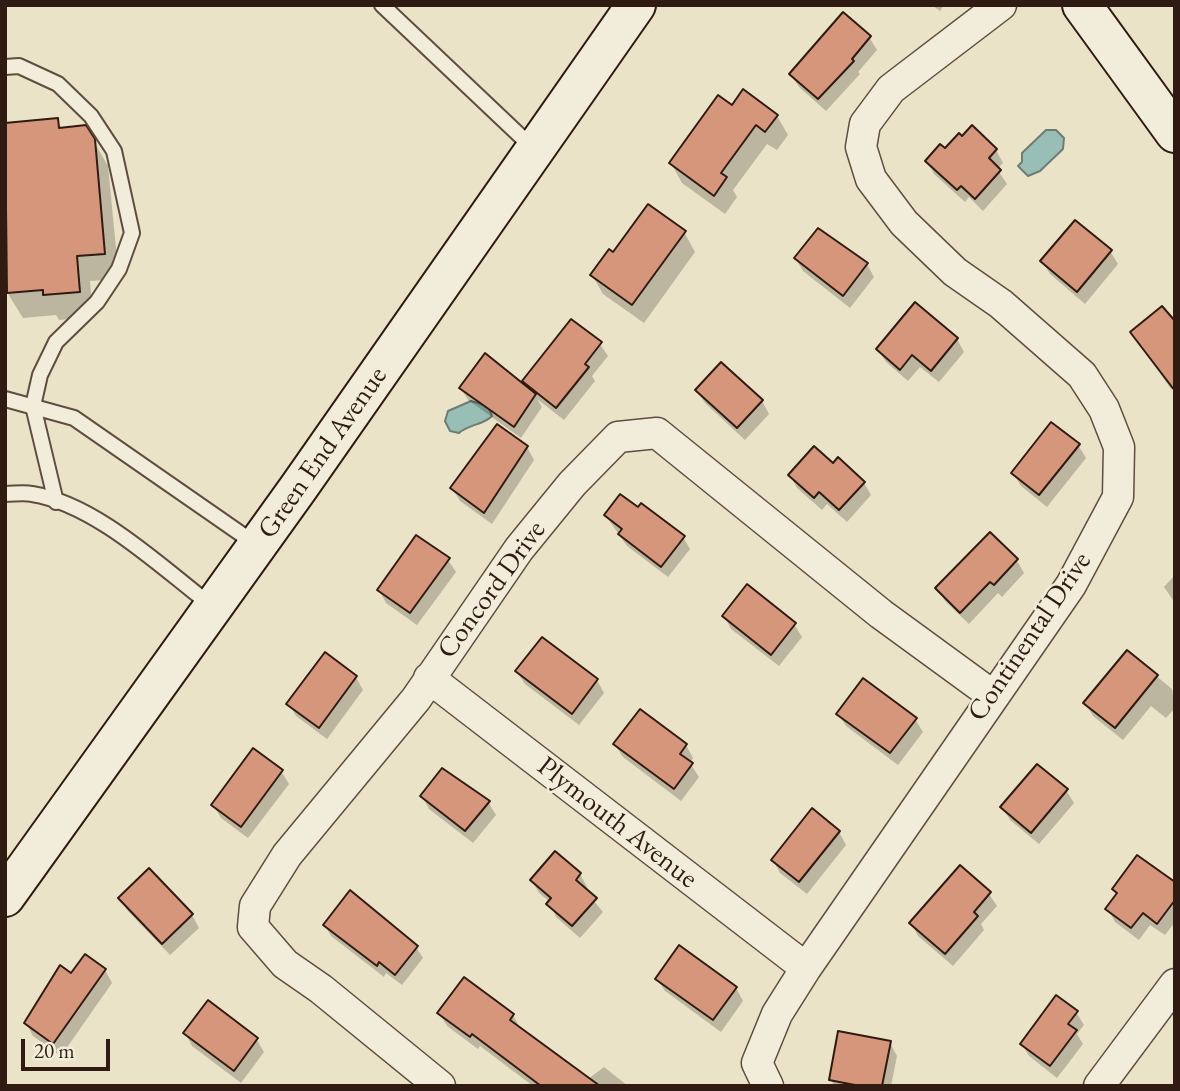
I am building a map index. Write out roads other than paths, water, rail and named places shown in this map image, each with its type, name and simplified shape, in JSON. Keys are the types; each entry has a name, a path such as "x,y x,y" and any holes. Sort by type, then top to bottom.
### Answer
{"main road":[{"name":"Green End Avenue","path":"5,897 258,545 533,148 636,5"},
{"path":"1082,5 1175,134"}],"street":[{"name":"Continental Drive","path":"768,1086 757,1063 777,1014 992,695 1071,584 1118,497 1119,447 1104,408 1082,375 1001,304 955,272 904,223 871,178 861,147 865,124 891,89 1001,5"},
{"name":"Concord Drive","path":"440,1086 321,989 285,964 253,927 255,906 287,855 416,699 519,549 572,484 618,437 657,433 871,606 992,695"},
{"name":"Plymouth Avenue","path":"429,677 806,968"},
{"path":"1099,1086 1175,985"}],"lane":[{"path":"382,5 533,148"},
{"path":"5,67 19,66 58,84 91,116 114,151 132,233 119,269 97,302 57,342 40,375 33,406 56,502"},
{"path":"5,398 74,418 258,545"},
{"path":"5,494 32,494 56,502 111,529 214,607"}],"water":[{"path":"1046,130 1056,130 1064,138 1063,149 1040,171 1028,176 1018,166 1022,162 1022,153"},
{"path":"471,401 488,406 492,416 459,433 450,431 445,421 448,411"}]}
